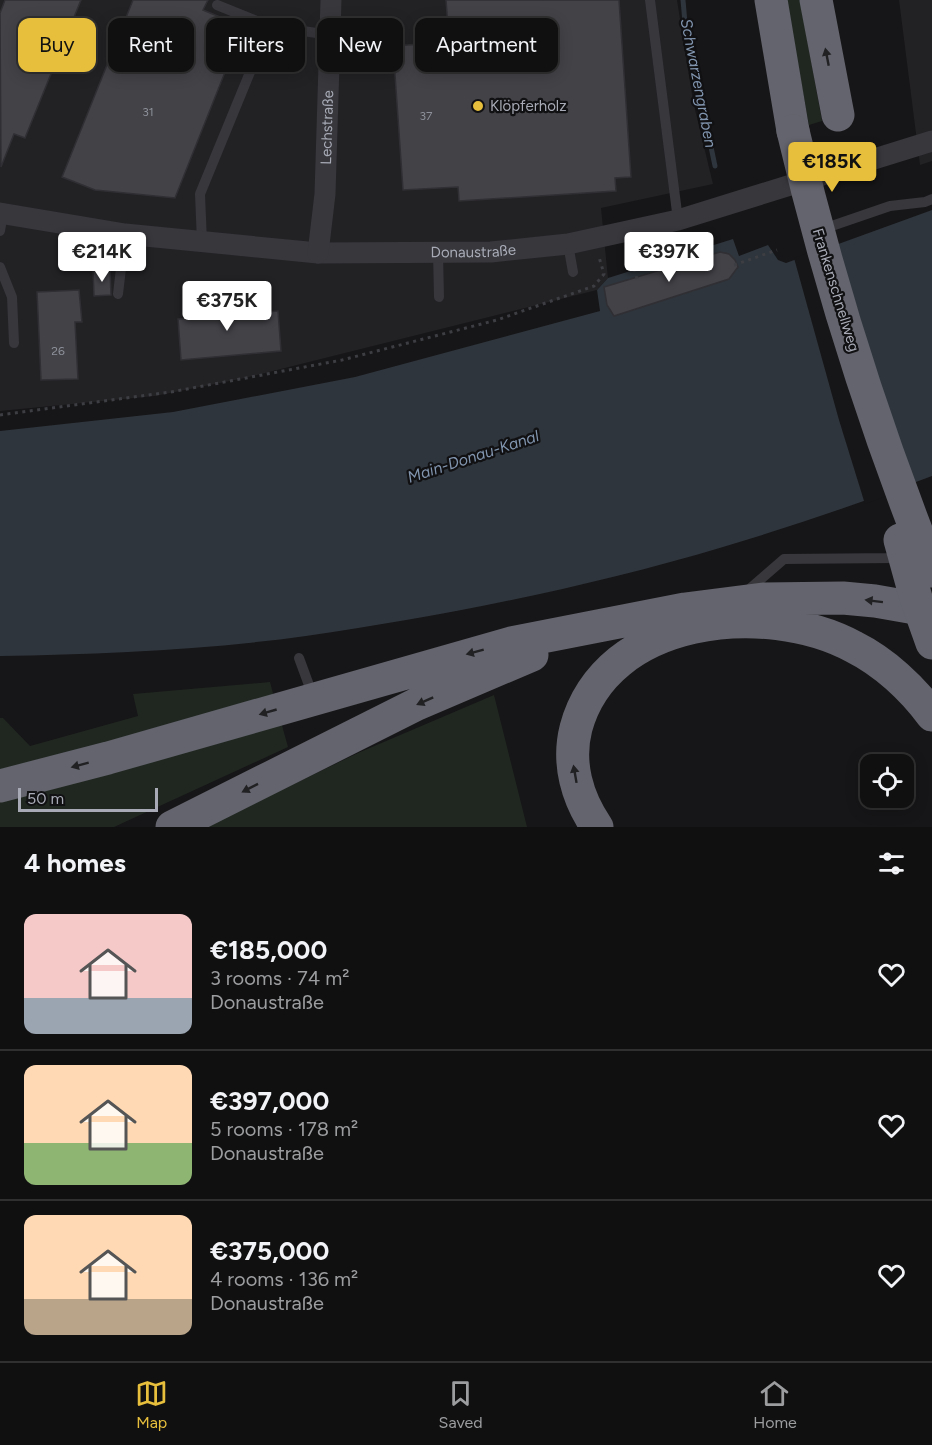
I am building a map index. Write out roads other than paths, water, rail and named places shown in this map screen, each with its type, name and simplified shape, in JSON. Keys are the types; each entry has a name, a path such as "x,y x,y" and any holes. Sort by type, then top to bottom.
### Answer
{"highway":[{"name":"Frankenschnellweg","path":"771,0 793,131 811,207 883,441 932,571"},
{"path":"816,0 838,115"},
{"path":"883,441 900,541 932,644"},
{"path":"0,786 511,643 685,609 788,598 843,598 886,602 932,611"},
{"path":"597,827 581,799 574,777 572,758 574,738 583,708 590,694 609,671 648,644 678,631 717,623 754,621 790,625 827,635 854,647 879,663 901,681 932,716"},
{"path":"172,827 417,704 521,659 615,624"}],"street":[{"name":"Lechstraße","path":"330,18 331,0"},
{"name":"Lechstraße","path":"318,253 325,194 329,72"},
{"name":"Donaustraße","path":"1,219 318,253 491,252 568,244 678,220 794,190 932,141"}],"lane":[{"path":"650,0 678,220"},
{"path":"217,5 249,18"},
{"path":"202,242 200,194 250,72"},
{"path":"807,235 890,206 925,202 932,199"},
{"path":"118,294 125,234"},
{"path":"568,244 573,272"},
{"path":"438,252 439,297"},
{"path":"0,267 12,297 14,343"},
{"path":"735,602 784,559 895,558 932,542"},
{"path":"299,658 314,699"}],"water":[{"name":"Main-Donau-Kanal","path":"932,210 932,476 750,539 621,575 464,610 306,636 230,645 0,656 0,431 173,412 355,377 600,311 597,290 608,278 733,239 739,256 768,245 778,260 786,263"}],"waterway":[{"name":"Schwarzengraben","path":"683,0 685,23 715,166"}],"place":[{"name":"Klöpferholz","path":"478,106"}]}
